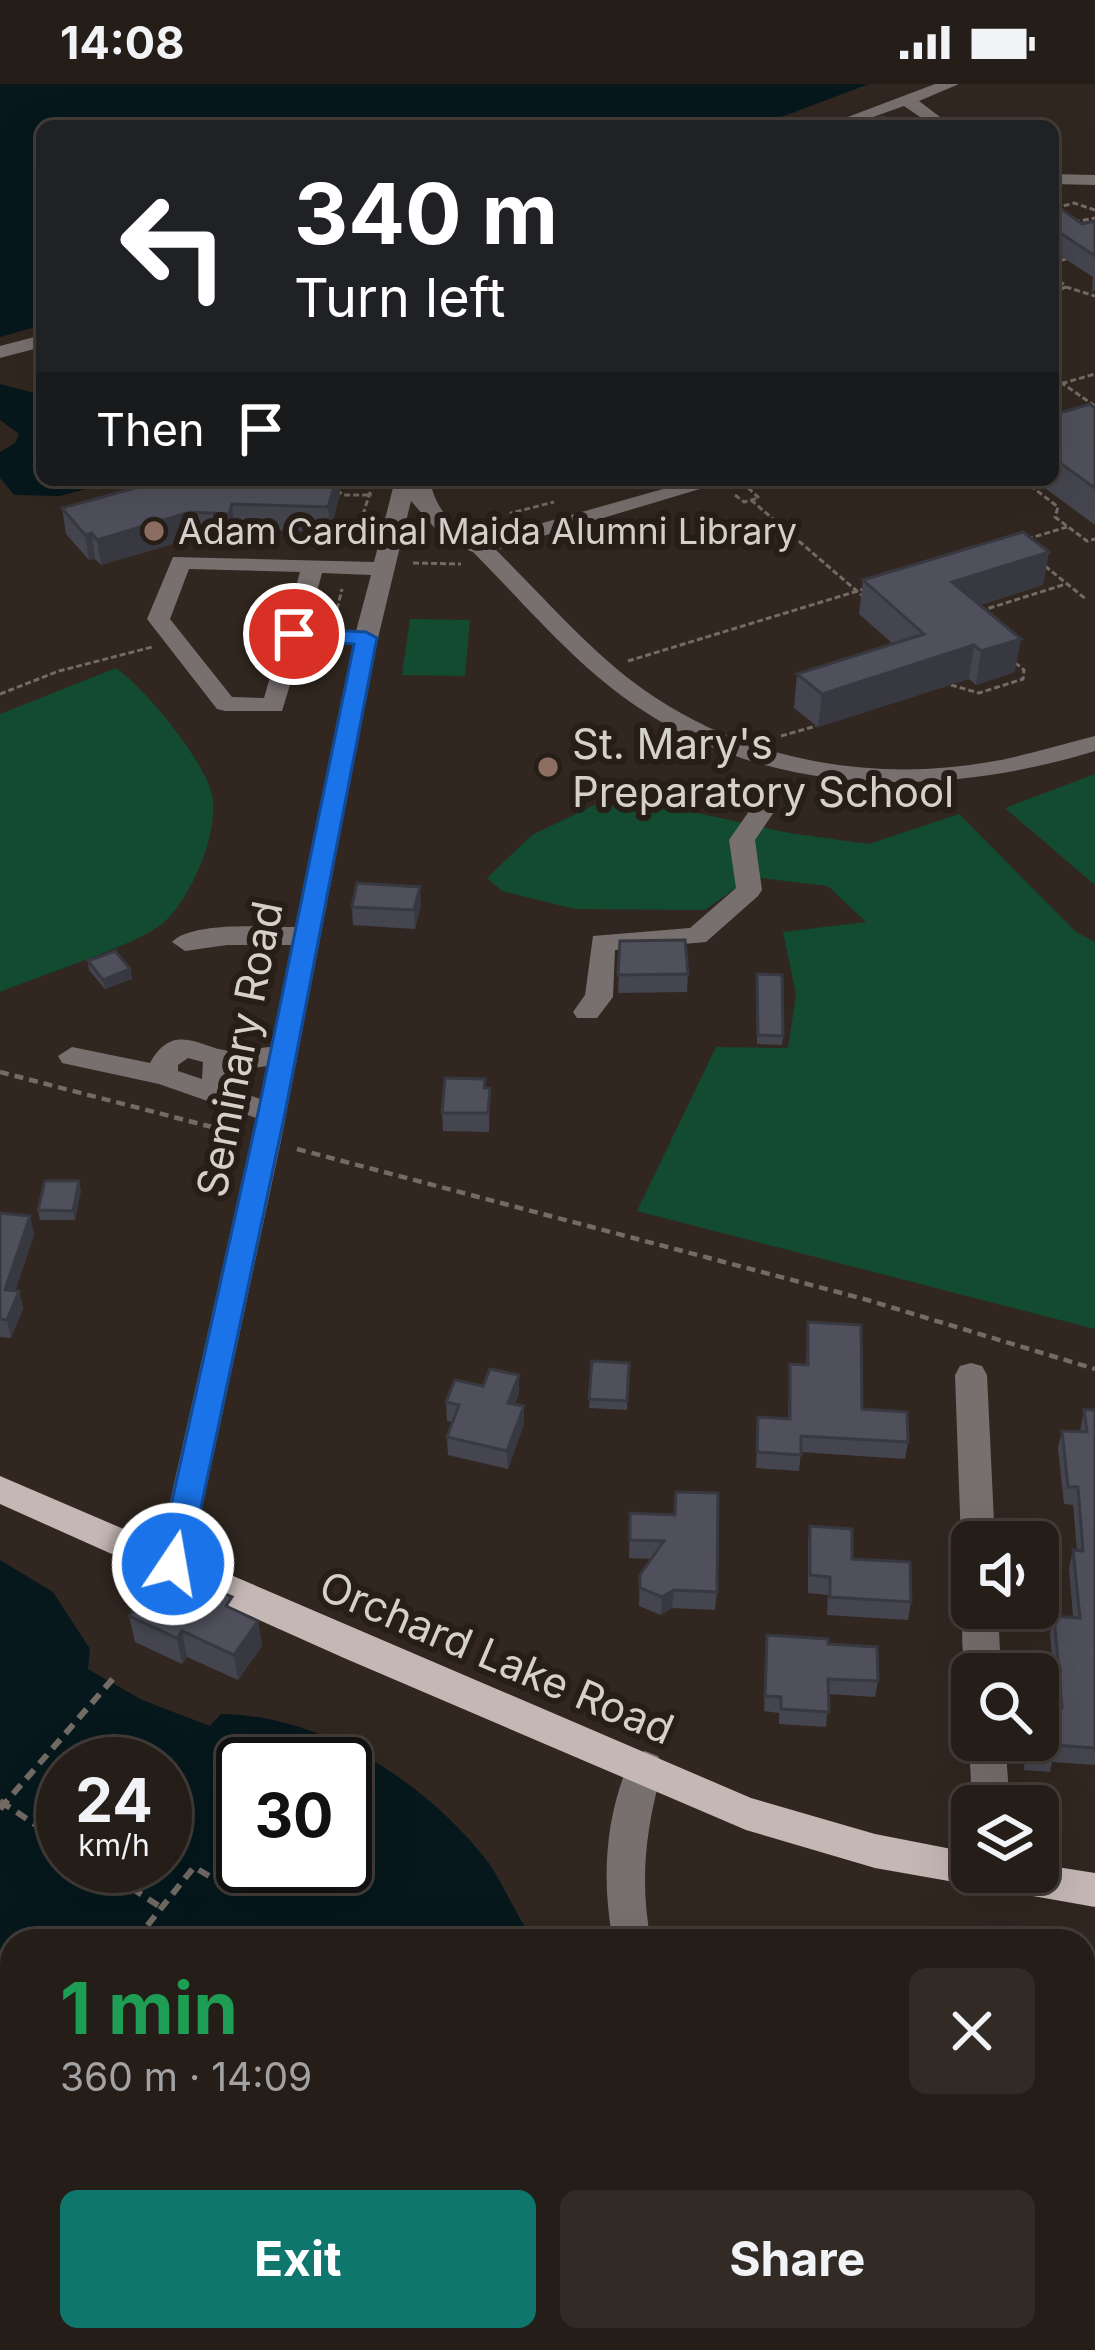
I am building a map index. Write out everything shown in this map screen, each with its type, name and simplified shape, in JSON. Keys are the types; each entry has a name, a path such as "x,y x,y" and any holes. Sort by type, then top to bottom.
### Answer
{"main road":[{"name":"Orchard Lake Road","path":"0,1489 356,1648 746,1813 875,1851 951,1866"},
{"name":"Orchard Lake Road","path":"1059,1884 1095,1890"}],"street":[{"path":"849,120 951,84"},
{"path":"906,100 936,120"},
{"path":"1059,179 1095,180"},
{"path":"0,352 36,343"},
{"path":"485,551 698,486"},
{"path":"411,487 455,537 485,551 606,669 680,724 748,751 814,767 890,774 972,772 1046,759 1095,742"},
{"name":"Seminary Road","path":"173,1564 283,1056 303,936 366,638 411,487"},
{"path":"313,566 274,706 225,704 158,620 181,562 384,566"},
{"path":"294,634 366,638"},
{"path":"586,1012 599,997 602,942 697,936 749,890 742,840 763,809"},
{"path":"185,942 227,936 303,936"},
{"path":"72,1056 164,1076 216,1080 268,1127"},
{"path":"216,1080 237,1058 283,1056"},
{"path":"971,1376 977,1521"},
{"path":"630,1929 623,1888 624,1851 645,1767"}],"path":[{"path":"1059,205 1094,208"},
{"path":"1059,217 1093,228"},
{"path":"1080,222 1095,218"},
{"path":"1059,259 1069,258"},
{"path":"1059,280 1095,296"},
{"path":"1059,290 1066,287"},
{"path":"1059,384 1095,374"},
{"path":"1059,381 1095,406"},
{"path":"725,486 744,502 759,498 746,486"},
{"path":"1031,486 1058,507 1055,517 1087,541 1095,538"},
{"path":"335,489 344,495 411,487"},
{"path":"751,500 874,607"},
{"path":"1017,543 1067,526"},
{"path":"269,545 274,530"},
{"path":"384,566 460,564 485,551"},
{"path":"1033,557 1087,601"},
{"path":"606,669 880,584"},
{"path":"964,616 1066,584"},
{"path":"0,694 59,671 176,641"},
{"path":"951,685 979,693 1024,679 1024,670 1013,661 1005,664"},
{"path":"0,1072 268,1127 1095,1369"},
{"path":"36,1827 0,1805 117,1674"},
{"path":"145,1929 194,1867 216,1880"},
{"path":"139,1893 162,1908"}],"green space":[{"path":"410,619 470,620 465,676 402,675"},
{"path":"116,668 171,724 205,776 213,806 208,843 193,881 162,924 108,951 0,992 0,714"},
{"path":"1095,774 1095,885 1005,808"},
{"path":"615,795 789,833 869,844 959,814 1076,932 1095,942 1095,1329 637,1211 716,1047 788,1048 796,994 783,932 866,922 828,886 751,877 705,910 575,909 502,891 487,878 532,835"}],"shaded area":[{"path":"0,84 869,84 773,120 36,120 36,327 0,337"},
{"path":"0,384 36,393 36,486 96,486 60,496 14,495 0,478 0,452 15,443 19,434 0,420"},
{"path":"0,1560 53,1592 90,1649 88,1669 142,1700 210,1726 221,1714 259,1717 326,1737 216,1737 216,1893 372,1893 372,1760 435,1806 488,1862 527,1929 0,1929"}],"building":[{"path":"1059,207 1082,224 1095,221 1095,256 1059,232"},
{"path":"1090,404 1095,408 1095,488 1059,462 1059,413"},
{"path":"142,486 334,486 328,507 232,504 229,514 190,512 97,540 92,533 85,535 62,508"},
{"path":"1023,532 1049,552 952,582 1021,639 981,651 974,645 822,694 797,674 924,634 863,580"},
{"path":"357,883 420,887 414,910 352,907"},
{"path":"685,940 688,974 618,975 620,941"},
{"path":"115,951 130,969 103,980 88,961"},
{"path":"757,974 782,975 783,1036 758,1035"},
{"path":"445,1078 485,1079 484,1088 490,1088 488,1113 442,1113"},
{"path":"45,1181 79,1181 73,1211 38,1210"},
{"path":"0,1213 30,1216 5,1290 19,1291 7,1320 0,1319"},
{"path":"808,1322 861,1325 862,1409 907,1412 908,1442 801,1436 801,1455 757,1452 758,1417 790,1419 790,1364 808,1365"},
{"path":"592,1361 629,1363 627,1401 589,1399"},
{"path":"490,1369 519,1375 508,1403 524,1406 507,1451 447,1437 459,1405 446,1402 455,1380 483,1386"},
{"path":"1084,1410 1095,1410 1095,1748 1059,1745 1062,1707 1055,1629 1059,1629 1059,1616 1080,1618 1073,1550 1083,1551 1078,1487 1068,1487 1062,1431 1087,1432"},
{"path":"676,1492 718,1493 717,1592 674,1590 662,1597 640,1588 640,1575 664,1541 630,1540 630,1513 675,1515"},
{"path":"810,1526 852,1529 852,1559 910,1562 911,1602 830,1597 830,1577 810,1575"},
{"path":"166,1568 232,1597 226,1606 258,1621 234,1655 182,1631 177,1638 129,1616"},
{"path":"767,1635 877,1647 878,1681 828,1679 829,1712 781,1709 781,1697 765,1696"}],"place":[{"name":"Adam Cardinal Maida Alumni Library","path":"154,531"},
{"name":"St. Mary's Preparatory School","path":"548,767"}],"route":[{"path":"173,1564 272,1113 303,936 366,638 294,634"}]}
